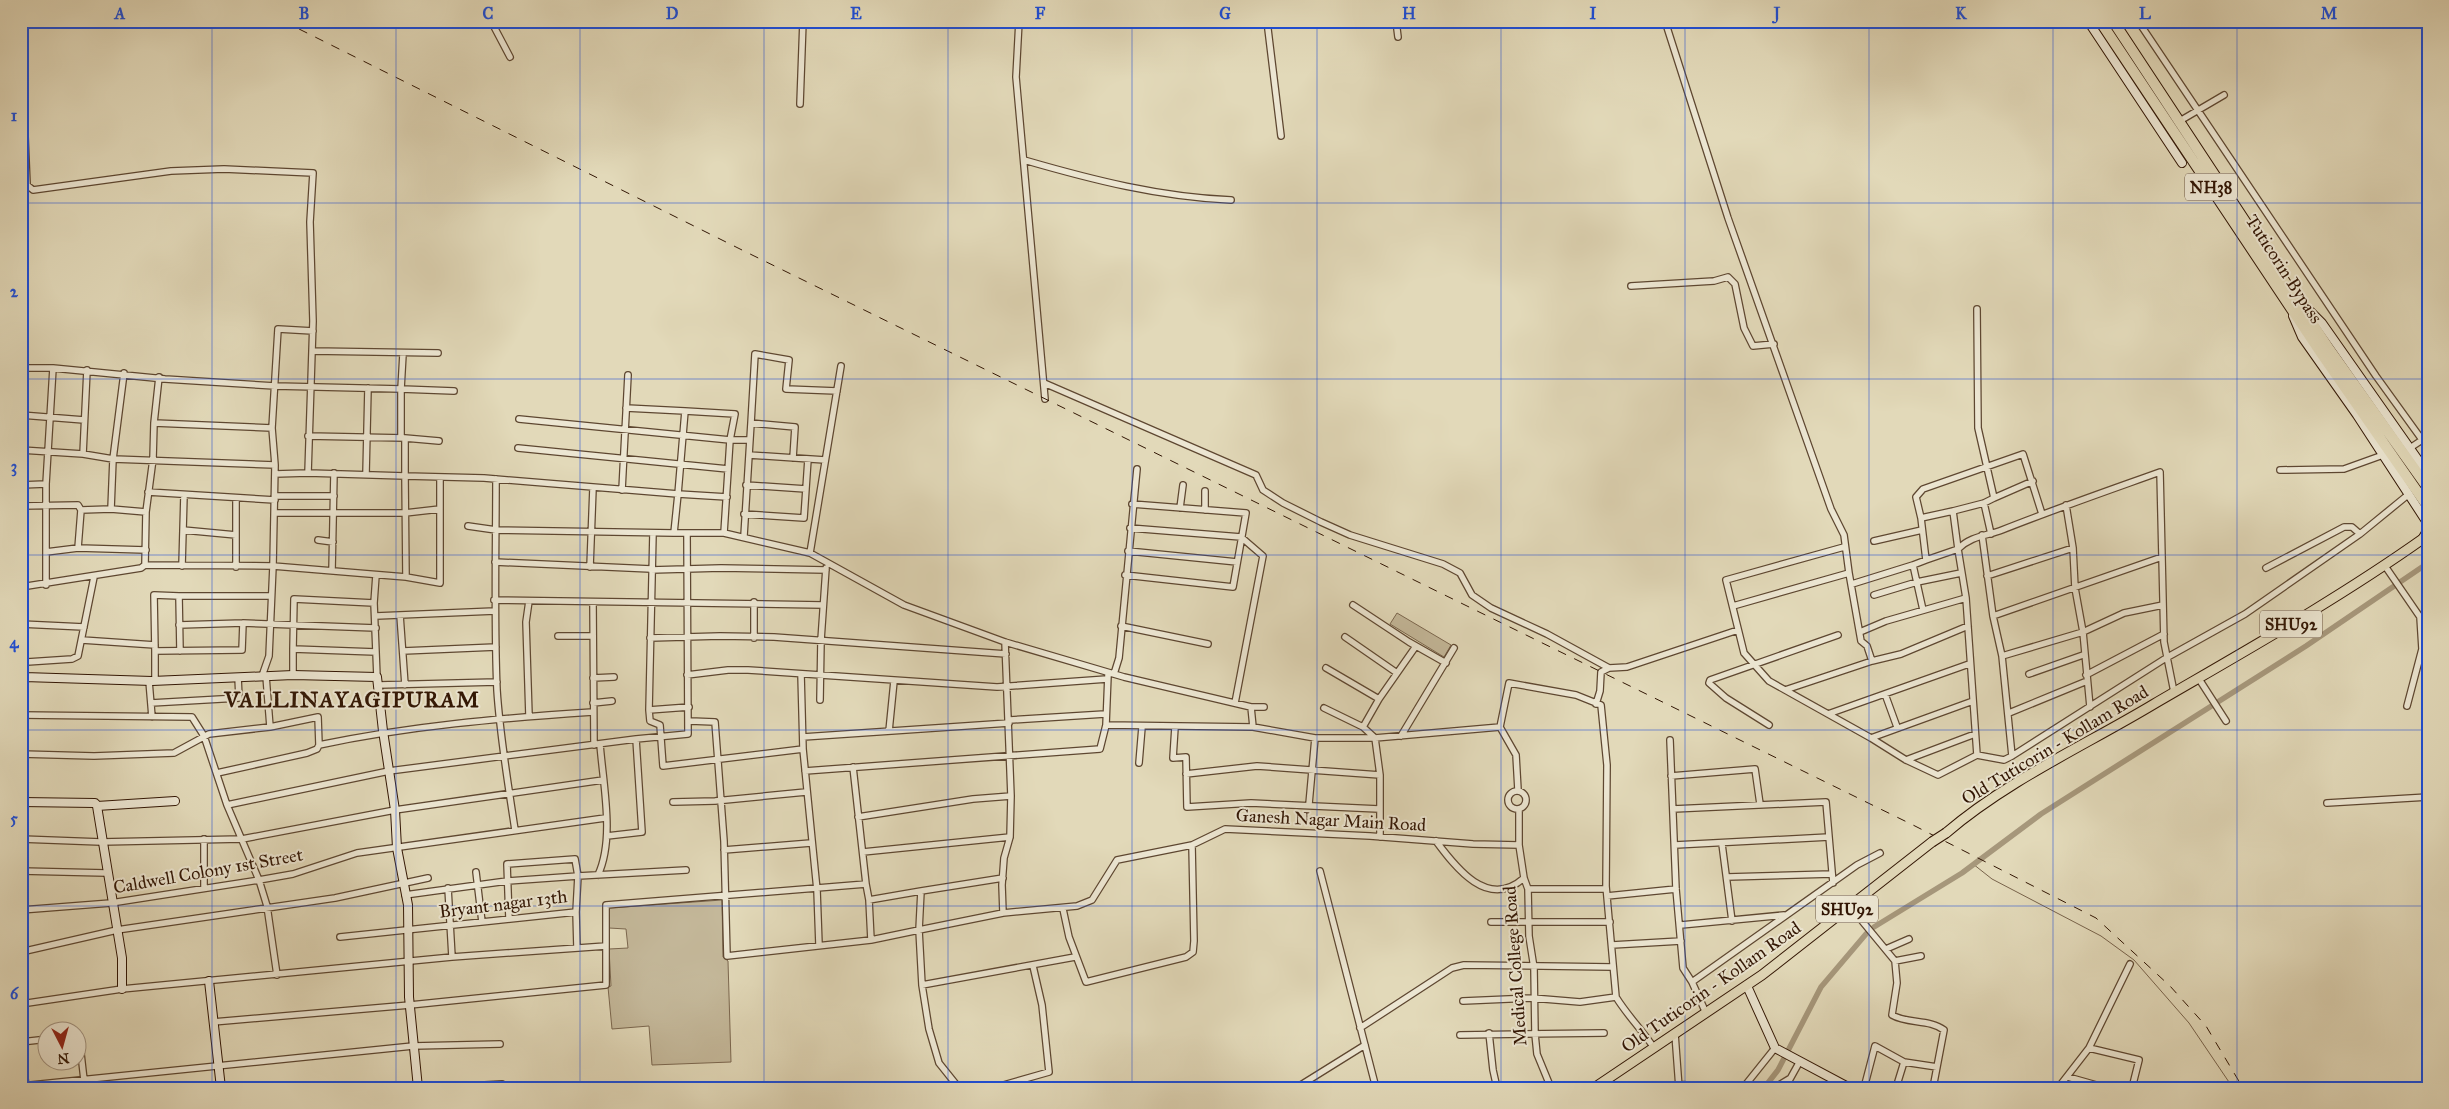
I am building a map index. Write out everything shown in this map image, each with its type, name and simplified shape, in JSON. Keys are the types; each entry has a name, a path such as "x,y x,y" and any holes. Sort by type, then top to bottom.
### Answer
{"highway":[{"name":"Tuticorin Bypass","path":"2100,21 2289,297 2428,507"},
{"name":"Tuticorin Bypass","path":"2113,21 2289,297 2329,348 2428,488"}],"main road":[{"name":"Old Tuticorin - Kollam Road","path":"1594,1088 1747,986 1932,842 2010,786 2199,679 2385,566 2427,536"}],"street":[{"path":"491,21 510,57"},
{"path":"800,104 803,21"},
{"path":"1019,21 1016,77 1044,399"},
{"path":"1267,21 1281,136"},
{"path":"1396,21 1398,37"},
{"path":"1665,21 1728,218 1774,344 1830,509 1844,535 1844,547 1861,641 1868,646 1872,661"},
{"path":"2088,21 2182,163"},
{"path":"2138,21 2371,368 2428,448"},
{"path":"21,41 27,185 33,190 171,171 224,169 313,172 310,222 313,331 308,472"},
{"path":"2178,122 2224,95"},
{"path":"1024,160 1125,187 1169,196 1231,200"},
{"path":"1631,286 1714,281 1728,277 1735,284 1744,328 1753,346 1774,344"},
{"path":"2289,297 2322,323 2428,474"},
{"path":"2289,297 2302,338 2428,524"},
{"path":"1977,309 1978,428 1994,498"},
{"path":"270,727 264,676 269,656 273,566 275,465 272,428 278,329 313,331"},
{"path":"312,351 403,354 438,353"},
{"path":"403,354 406,577"},
{"path":"744,536 755,354 789,360 786,389 837,391"},
{"path":"810,553 841,366"},
{"path":"21,368 87,370 275,386 454,391"},
{"path":"46,585 47,452 53,368"},
{"path":"82,454 87,370"},
{"path":"112,509 113,459 124,373"},
{"path":"622,490 628,375"},
{"path":"145,565 146,512 153,459 154,424 159,377"},
{"path":"1044,384 1256,475 1263,490 1283,503 1335,529 1444,564 1460,573 1472,595 1491,608 1547,634 1609,668"},
{"path":"366,474 368,388"},
{"path":"626,408 735,414 730,440 724,532"},
{"path":"674,533 685,411"},
{"path":"21,415 50,419 84,420"},
{"path":"519,419 730,440 750,440"},
{"path":"751,423 796,427 793,458"},
{"path":"154,424 272,428"},
{"path":"308,436 403,438 439,441"},
{"path":"2410,448 2422,440"},
{"path":"518,448 728,469"},
{"path":"21,450 82,454 113,459 275,465"},
{"path":"1926,560 1921,518 1916,497 1923,489 2023,454 2042,514"},
{"path":"2280,470 2344,469 2383,455"},
{"path":"749,456 825,460"},
{"path":"744,514 804,518 808,459"},
{"path":"805,771 1100,749 1106,725 1105,714 1110,675 1119,658 1132,504 1137,469"},
{"path":"275,474 308,472 496,479 727,497"},
{"path":"1852,584 1958,549 1971,538 1991,534 2160,472 2164,634 2166,658 2174,692"},
{"path":"332,572 334,473"},
{"path":"21,588 94,577 102,573 141,568 145,565 273,566 406,577 440,583 440,478"},
{"path":"496,479 494,600 497,682 503,757 516,830"},
{"path":"1921,518 1984,503 2033,481"},
{"path":"21,485 46,484"},
{"path":"746,485 806,489"},
{"path":"1180,508 1182,485"},
{"path":"590,567 590,532 594,488"},
{"path":"1205,491 1205,510"},
{"path":"148,492 236,499 334,496"},
{"path":"1844,547 1726,580 1744,653 1769,681 1871,738 1906,760 1938,775 1978,755 2004,760 2012,756 2166,658 2245,614 2360,534 2409,494"},
{"path":"182,566 184,495"},
{"path":"236,499 236,567"},
{"path":"1984,503 1991,534"},
{"path":"21,506 78,504 81,510 78,548"},
{"path":"1126,575 1233,587 1246,513 1132,504"},
{"path":"2066,505 2073,548 2075,588 2090,707"},
{"path":"81,510 112,509 146,512"},
{"path":"275,513 405,513 440,509"},
{"path":"1954,511 1966,598 1978,755"},
{"path":"468,526 496,530 687,534 724,532 744,536 810,553 826,567 904,605 1005,642 1110,675 1251,707 1264,707"},
{"path":"2266,568 2317,539 2344,527 2352,527 2360,534"},
{"path":"1130,528 1241,537 1263,556 1235,703"},
{"path":"183,530 236,535"},
{"path":"1874,541 1922,530"},
{"path":"652,533 649,710 650,721 659,723 663,766 804,749"},
{"path":"227,805 389,771 688,734 690,721 687,675 687,534"},
{"path":"1982,535 1993,616 2002,656 2012,756"},
{"path":"318,540 333,542"},
{"path":"46,552 78,548 146,550"},
{"path":"1988,576 2073,548"},
{"path":"1128,551 1237,562"},
{"path":"1993,616 2162,556"},
{"path":"495,562 651,569 826,567"},
{"path":"1913,565 1923,610"},
{"path":"2385,566 2420,617 2423,634 2422,649 2407,706"},
{"path":"820,700 821,640 826,567"},
{"path":"1874,595 1917,582 1961,572"},
{"path":"1733,606 1849,573"},
{"path":"376,575 374,603 378,681 383,731 395,810 397,848 410,930 410,1005 418,1088"},
{"path":"21,665 27,662 72,659 78,656 94,577"},
{"path":"152,718 151,703 155,648 154,595 271,596"},
{"path":"179,596 180,651"},
{"path":"1860,632 1923,610 1966,598"},
{"path":"293,675 294,599 374,603"},
{"path":"494,600 650,604 686,601 824,604"},
{"path":"529,601 526,622 529,716"},
{"path":"754,602 754,638"},
{"path":"593,603 593,712 603,780 606,836 602,865 598,875"},
{"path":"1353,605 1446,663"},
{"path":"2002,656 2082,632 2124,613 2163,605"},
{"path":"376,616 495,612"},
{"path":"400,615 405,684"},
{"path":"82,640 180,651 242,650 243,623"},
{"path":"179,625 243,623 376,628"},
{"path":"21,624 84,627"},
{"path":"1121,626 1208,644"},
{"path":"1784,690 1872,661 1901,654 1968,626"},
{"path":"1596,704 1600,691 1600,672 1609,668 1627,667 1738,630"},
{"path":"2009,713 2086,678 2164,634"},
{"path":"1770,725 1726,698 1709,683 1710,680 1838,635"},
{"path":"558,636 593,636"},
{"path":"650,638 720,636 821,640 1006,654"},
{"path":"1345,637 1397,673"},
{"path":"1003,913 1004,858 1010,836 1012,796 1005,642"},
{"path":"1363,727 1379,699 1416,646"},
{"path":"403,651 496,647"},
{"path":"1401,736 1454,648"},
{"path":"293,649 376,652"},
{"path":"2028,674 2083,655"},
{"path":"1828,714 1970,664"},
{"path":"1326,668 1379,699"},
{"path":"687,675 728,670 1008,687 1110,675"},
{"path":"21,691 23,673 152,681 293,675 405,684 497,682"},
{"path":"801,674 806,792 817,890 819,945"},
{"path":"151,703 239,698 238,677"},
{"path":"593,678 614,678"},
{"path":"2199,679 2226,721"},
{"path":"889,731 894,681"},
{"path":"1518,790 1516,755 1500,727 1509,683 1576,695 1601,706 1607,765 1607,892 1616,997 1624,1012 1638,1025 1654,1048"},
{"path":"1885,694 1897,727"},
{"path":"1871,738 1973,701"},
{"path":"593,703 612,702"},
{"path":"649,710 689,707"},
{"path":"1251,707 1253,727"},
{"path":"1324,708 1363,727 1375,738 1380,775 1380,837"},
{"path":"319,745 383,731 529,716 593,712"},
{"path":"803,737 1105,714"},
{"path":"21,715 152,718 186,716 194,719 204,736 227,805 259,880 267,906 277,975"},
{"path":"21,754 94,756 174,754 204,736 270,727 318,717 319,745 317,749 307,753 216,773"},
{"path":"690,721 715,722 724,850 725,897"},
{"path":"1106,725 1142,727 1253,727 1315,738 1375,738 1500,727"},
{"path":"1139,763 1142,727"},
{"path":"1175,727 1173,758 1186,757 1187,807 1251,802 1379,809"},
{"path":"1906,760 1976,734"},
{"path":"1309,804 1315,738"},
{"path":"606,836 642,832 636,739"},
{"path":"1670,740 1676,889 1681,925 1680,940 1684,968 1706,1013"},
{"path":"1186,774 1257,766 1380,775"},
{"path":"853,767 869,900 871,940"},
{"path":"1671,776 1754,769 1760,804"},
{"path":"21,839 101,842 204,839 242,840 395,810 603,780"},
{"path":"1518,790 1525,795 1526,800 1525,805 1519,809 1511,806 1508,800 1511,793 1518,790"},
{"path":"673,802 721,800 806,792"},
{"path":"858,817 973,799 1012,796"},
{"path":"2327,803 2428,798"},
{"path":"21,802 95,803 97,806 175,802"},
{"path":"1673,809 1826,802 1833,882"},
{"path":"97,806 106,873 122,958 122,989"},
{"name":"Medical College Road","path":"1519,809 1519,845 1524,878 1528,890 1528,921 1534,968 1534,1034 1537,1054 1549,1087"},
{"name":"Caldwell Colony 1st Street","path":"21,910 111,903 259,880 293,874 357,854 605,818"},
{"name":"Ganesh Nagar Main Road","path":"725,897 727,956 871,940 1003,913 1063,909 1077,906 1092,900 1117,860 1192,845 1225,829 1519,845"},
{"path":"863,852 1010,836"},
{"path":"1675,845 1829,837"},
{"path":"204,839 204,888"},
{"path":"1436,841 1456,868 1474,883 1492,890 1515,886 1524,878"},
{"path":"724,850 812,843"},
{"path":"1722,844 1732,921"},
{"path":"1063,909 1075,957 1086,982 1186,958 1193,952 1192,845"},
{"path":"1692,982 1833,882 1880,852"},
{"path":"405,895 507,880 578,876 576,859 506,864 507,880 509,919"},
{"name":"Bryant nagar 13th","path":"340,937 576,912 578,876 686,870"},
{"path":"21,871 106,873"},
{"path":"1320,871 1376,1088"},
{"path":"476,872 482,922"},
{"path":"1727,877 1832,874"},
{"path":"21,952 117,930 267,906 335,898 428,878"},
{"path":"869,900 1003,878"},
{"path":"213,1022 410,1005 606,985 606,905 817,890 866,884"},
{"path":"448,888 452,957"},
{"path":"1528,890 1607,892 1676,889"},
{"path":"921,891 919,930 922,985 928,1028 939,1063 959,1088"},
{"path":"576,912 578,948"},
{"path":"1681,925 1786,915"},
{"path":"1862,921 1895,961 1897,983 1892,1015 1901,1020 1938,1026 1944,1030 1933,1088"},
{"path":"1491,922 1610,922"},
{"path":"1886,949 1909,939"},
{"path":"1612,945 1680,940"},
{"path":"21,1004 122,989 452,957 606,946"},
{"path":"1895,961 1920,956"},
{"path":"922,985 1075,957"},
{"path":"2058,1088 2089,1048 2130,964"},
{"path":"1360,1028 1452,968 1464,965 1534,968 1612,967"},
{"path":"993,1088 1048,1072 1042,1005 1033,966"},
{"path":"208,981 221,1088"},
{"path":"1747,986 1778,1049 1850,1088"},
{"path":"1463,1001 1535,998 1580,1002 1616,997"},
{"path":"1489,1033 1492,1070 1497,1088"},
{"path":"1460,1034 1604,1033"},
{"path":"1675,1034 1679,1086 1708,1088"},
{"path":"38,1040 21,1041 24,1086 413,1046 500,1044"},
{"path":"1296,1088 1365,1044"},
{"path":"1864,1088 1875,1046 1904,1062 1937,1067"},
{"path":"2089,1048 2139,1060 2132,1088"},
{"path":"1743,1088 1778,1049"},
{"path":"1785,1088 1799,1061"},
{"path":"1896,1088 1904,1062"},
{"path":"83,1072 84,1080"},
{"path":"2068,1077 2107,1088"},
{"path":"1774,1088 1790,1078"},
{"path":"432,1088 502,1084"}],"shaded area":[{"path":"1397,613 1451,645 1444,657 1390,624"},
{"path":"722,900 723,957 728,961 731,1062 652,1065 649,1026 612,1029 608,987 611,986 609,949 628,948 626,929 609,928 609,908"}],"waterway":[{"path":"1874,927 1962,873 2041,814 2306,646 2428,563"},
{"path":"1973,864 1992,879 2101,936 2134,960 2189,1023 2233,1088"},
{"path":"1764,1088 1778,1070 1821,987 1866,934"}],"railway":[{"path":"283,21 742,250 1913,825 2096,918 2170,986 2206,1026 2243,1088"}],"district":[{"name":"VALLINAYAGIPURAM","path":"352,699"}]}
